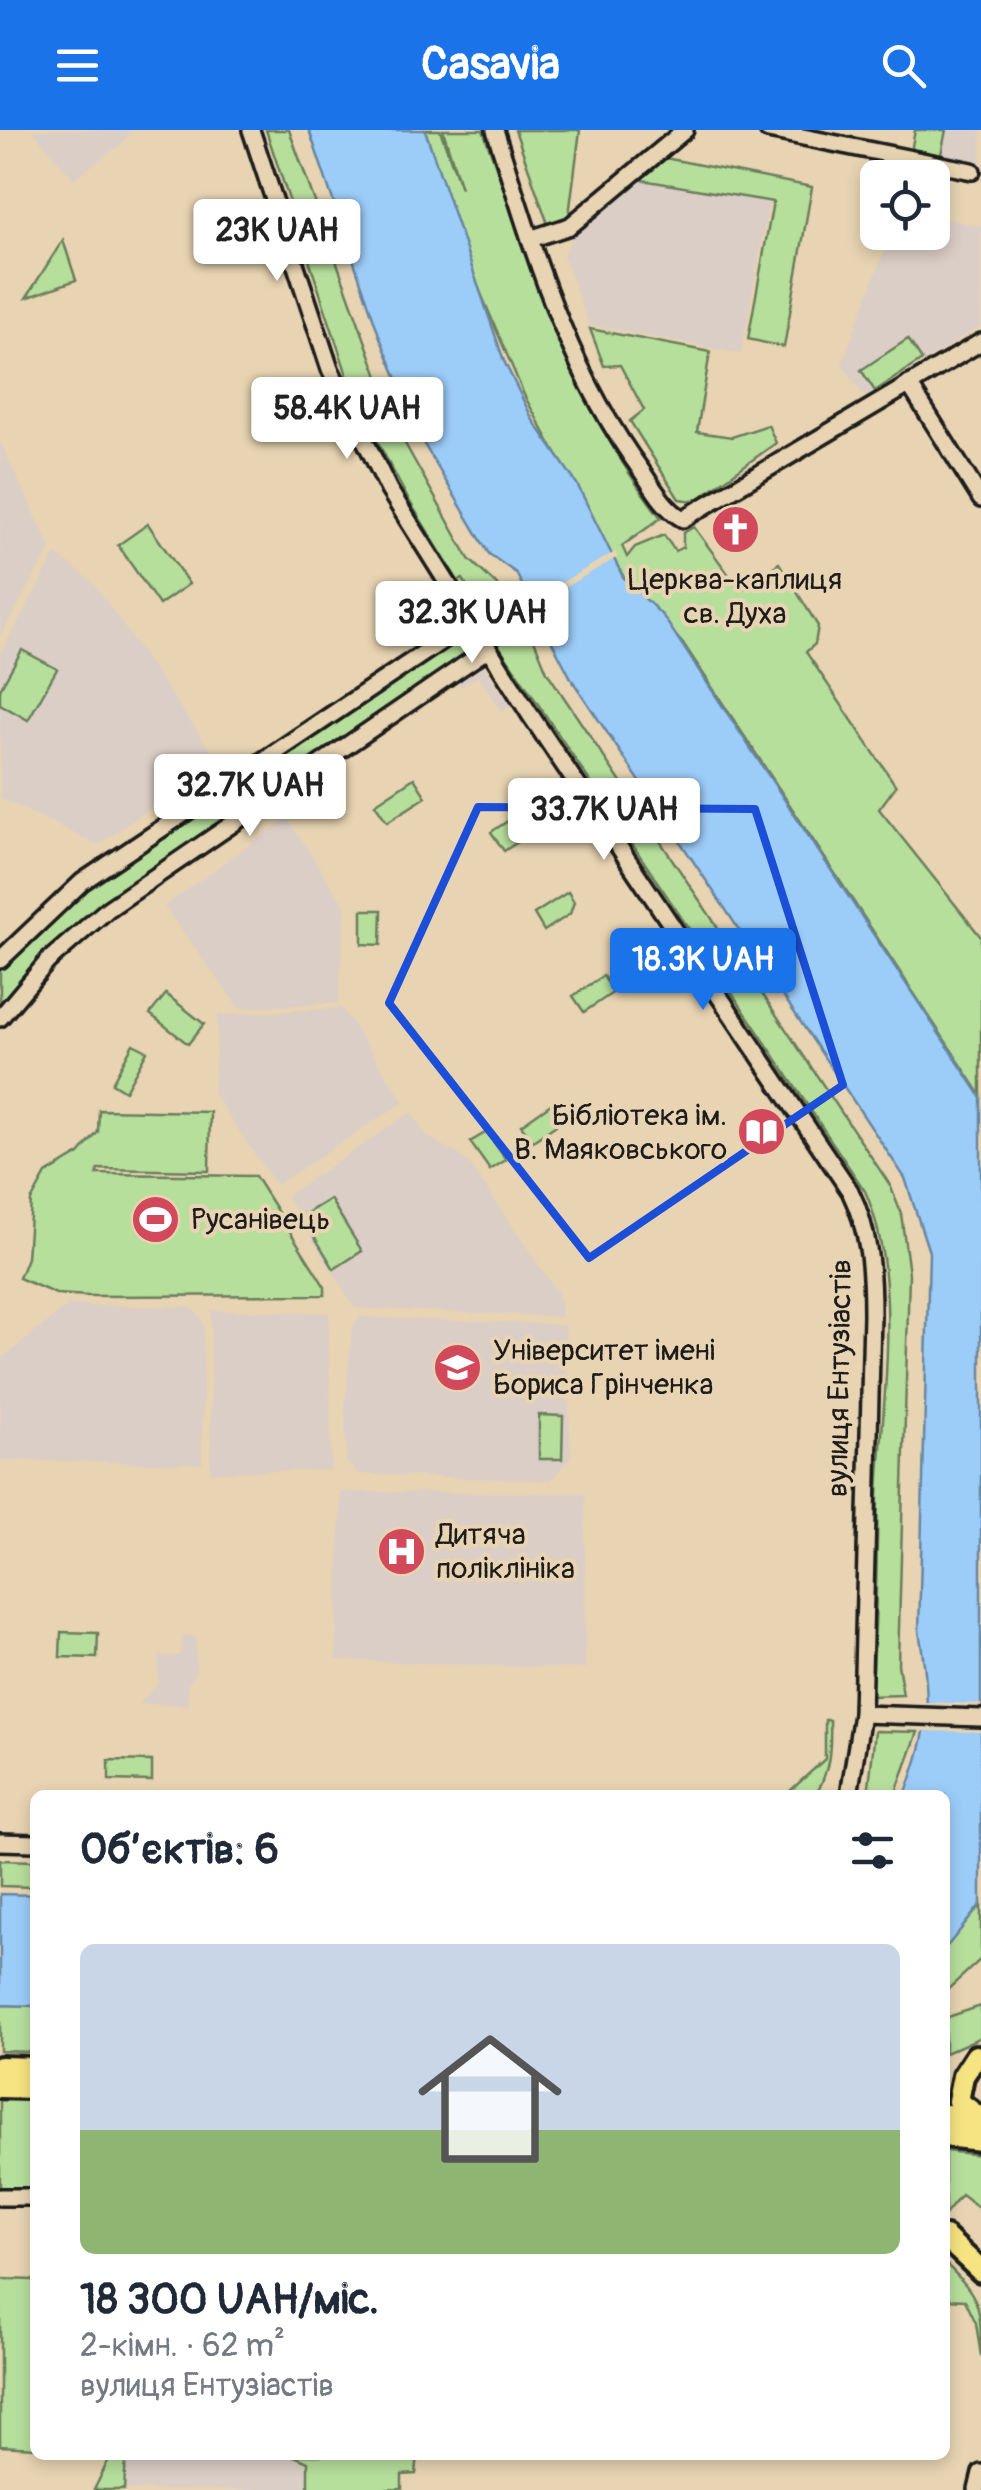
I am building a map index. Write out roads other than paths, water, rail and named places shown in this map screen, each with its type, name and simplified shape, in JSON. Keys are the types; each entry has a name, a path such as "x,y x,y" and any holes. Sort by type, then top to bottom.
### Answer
{"highway":[{"path":"0,2068 30,2069"},
{"path":"0,2086 30,2087"},
{"path":"950,2117 981,2120"},
{"path":"950,2138 981,2140"}],"main road":[{"path":"950,2067 978,2054"},
{"path":"978,2054 963,2076 958,2101 981,2120"},
{"path":"950,2241 973,2257 981,2270"}],"street":[{"name":"вулиця Ентузіастів","path":"250,130 348,412 389,490 470,622 850,1191 862,1215 871,1265 872,1315 862,1714 849,1790"},
{"path":"494,130 583,382 618,440 664,503 682,519 981,342"},
{"path":"530,239 570,226 685,130"},
{"path":"768,130 972,170"},
{"path":"909,384 981,499"},
{"path":"0,960 82,882 470,622"},
{"path":"0,1018 48,961 98,917 488,649"},
{"path":"862,1714 981,1718"},
{"path":"0,1842 30,1843"},
{"path":"0,2197 30,2198"},
{"path":"977,2490 981,2473"}],"water":[{"path":"309,130 425,130 504,361 533,420 577,484 623,577 663,616 981,1097 981,1904 950,1943 950,1790 907,1790 920,1751 927,1696 919,1631 929,1252 905,1178 572,680 516,573 489,554 425,446 379,335"},
{"path":"0,1894 30,1895 30,2006 0,2005"}],"place":[{"name":"Церква-каплиця св. Духа","path":"735,530"},
{"name":"Бібліотека ім. В. Маяковського","path":"762,1132"},
{"name":"Русанівець","path":"156,1219"},
{"name":"Університет імені Бориса Грінченка","path":"458,1367"},
{"name":"Дитяча поліклініка","path":"401,1551"}]}
